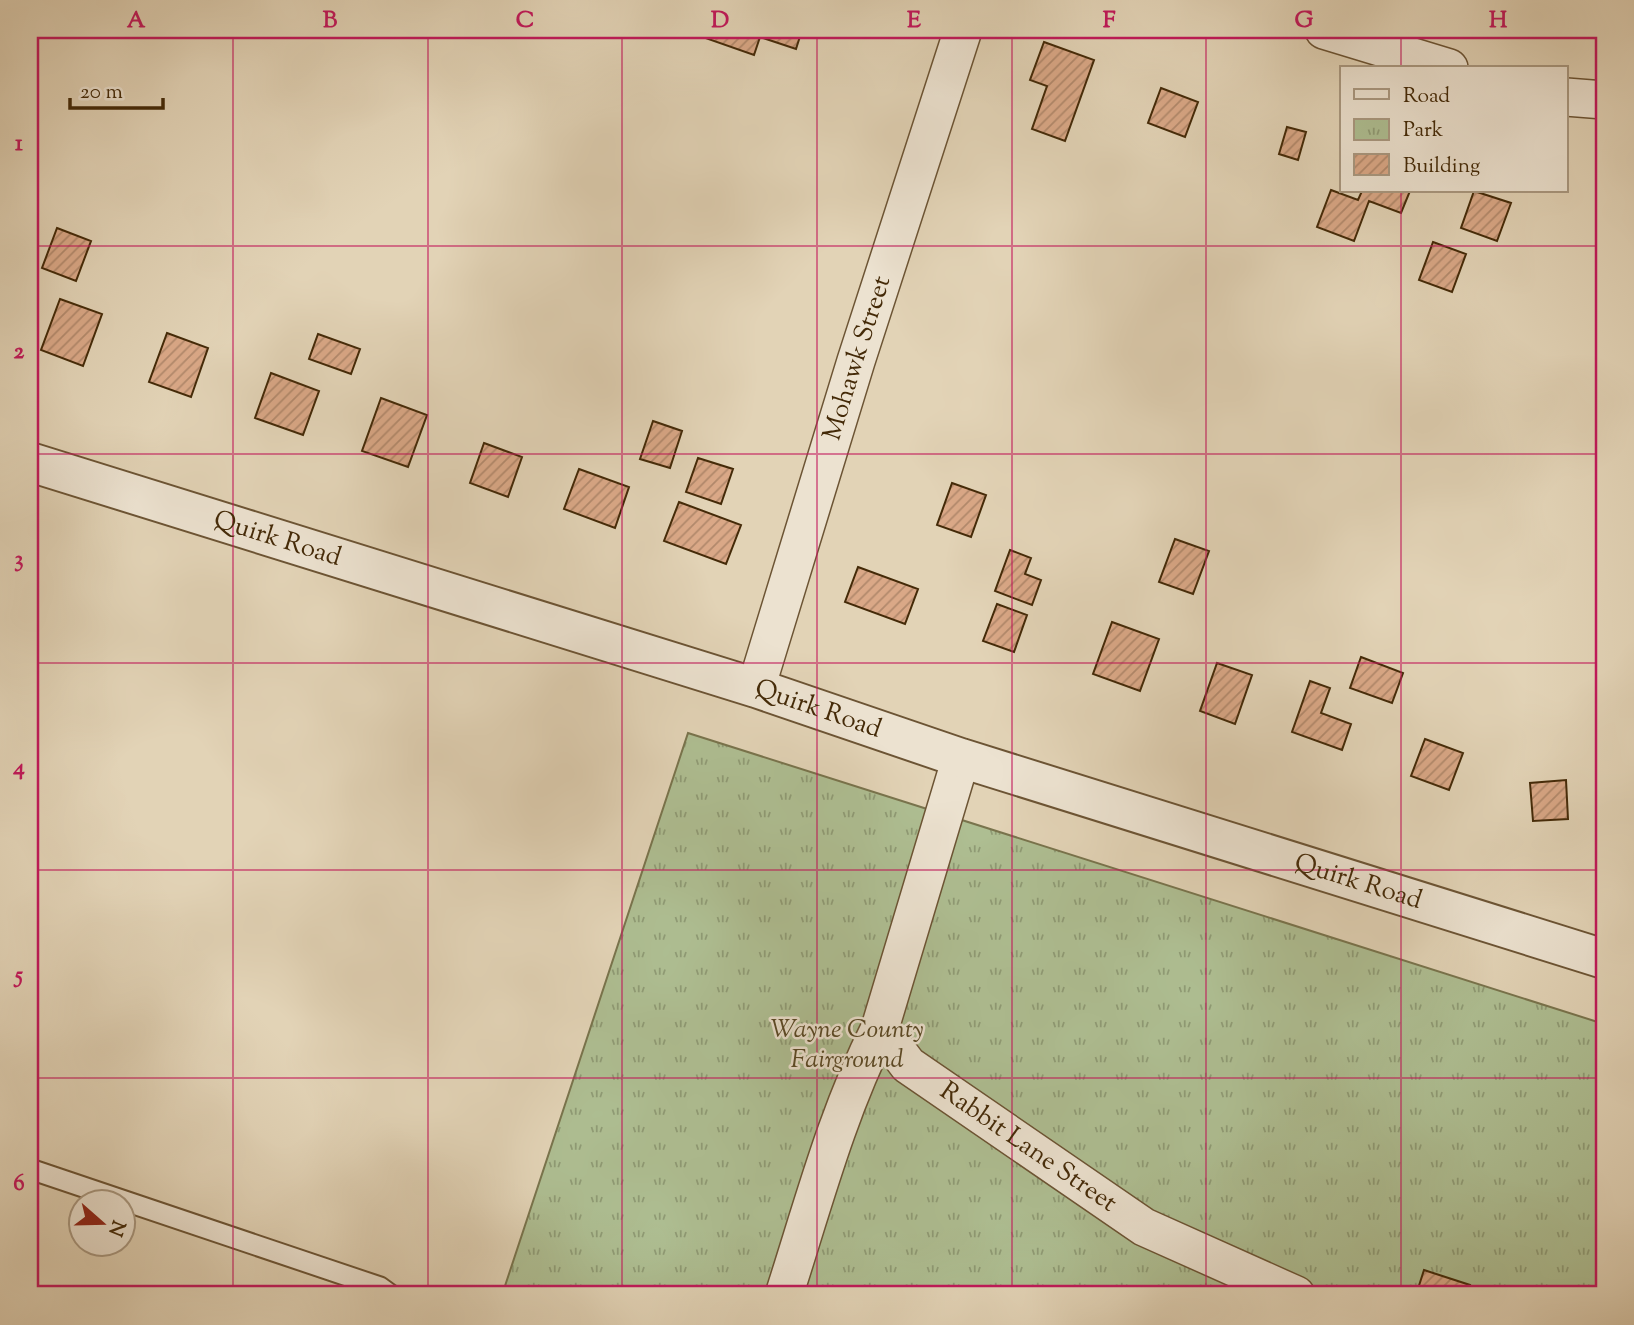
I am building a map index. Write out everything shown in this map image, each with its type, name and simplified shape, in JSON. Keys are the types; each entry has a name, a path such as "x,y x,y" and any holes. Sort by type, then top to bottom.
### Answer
{"street":[{"name":"Mohawk Street","path":"756,688 856,362 963,30"},
{"path":"1324,30 1442,66"},
{"path":"1568,97 1604,100"},
{"name":"Quirk Road","path":"30,461 756,688 961,758 1604,959"},
{"path":"784,1295 844,1109 880,1028 961,758"},
{"name":"Rabbit Lane Street","path":"880,1028 908,1065 1144,1227 1296,1295"}],"lane":[{"path":"30,1169 380,1287 391,1295"}],"green space":[{"name":"Wayne County Fairground","path":"688,733 1604,1024 1604,1295 502,1295"}],"building":[{"path":"692,30 802,30 796,49 760,37 754,55 691,33"},
{"path":"1044,42 1094,60 1065,141 1032,129 1047,86 1030,80"},
{"path":"1161,88 1198,102 1185,137 1148,123"},
{"path":"1287,127 1306,132 1298,160 1279,154"},
{"path":"1331,190 1358,200 1362,192 1410,192 1401,213 1369,201 1354,241 1317,227"},
{"path":"1474,192 1511,203 1497,241 1461,228"},
{"path":"57,228 91,241 76,281 42,268"},
{"path":"1433,242 1466,254 1452,292 1419,280"},
{"path":"60,299 102,314 83,366 41,350"},
{"path":"167,333 208,348 191,397 149,382"},
{"path":"318,334 360,349 351,374 309,359"},
{"path":"271,373 319,391 303,435 255,418"},
{"path":"381,398 427,415 408,467 362,451"},
{"path":"653,421 682,431 670,468 640,459"},
{"path":"484,443 522,457 508,497 470,483"},
{"path":"698,458 733,469 721,504 686,492"},
{"path":"579,469 629,487 615,528 564,509"},
{"path":"952,483 986,495 971,537 937,525"},
{"path":"679,502 741,525 726,564 664,541"},
{"path":"1175,539 1209,551 1193,594 1159,582"},
{"path":"1010,550 1031,558 1025,574 1041,580 1032,605 995,591"},
{"path":"858,567 918,589 905,624 845,602"},
{"path":"997,604 1027,615 1014,652 983,641"},
{"path":"1112,622 1159,639 1140,691 1093,674"},
{"path":"1361,657 1403,673 1392,703 1350,688"},
{"path":"1217,663 1252,675 1235,724 1200,711"},
{"path":"1310,681 1330,688 1321,713 1351,724 1342,750 1292,732"},
{"path":"1425,739 1463,753 1449,790 1411,776"},
{"path":"1566,780 1568,819 1533,821 1530,783"},
{"path":"1424,1270 1470,1285 1467,1295 1416,1295"}]}
